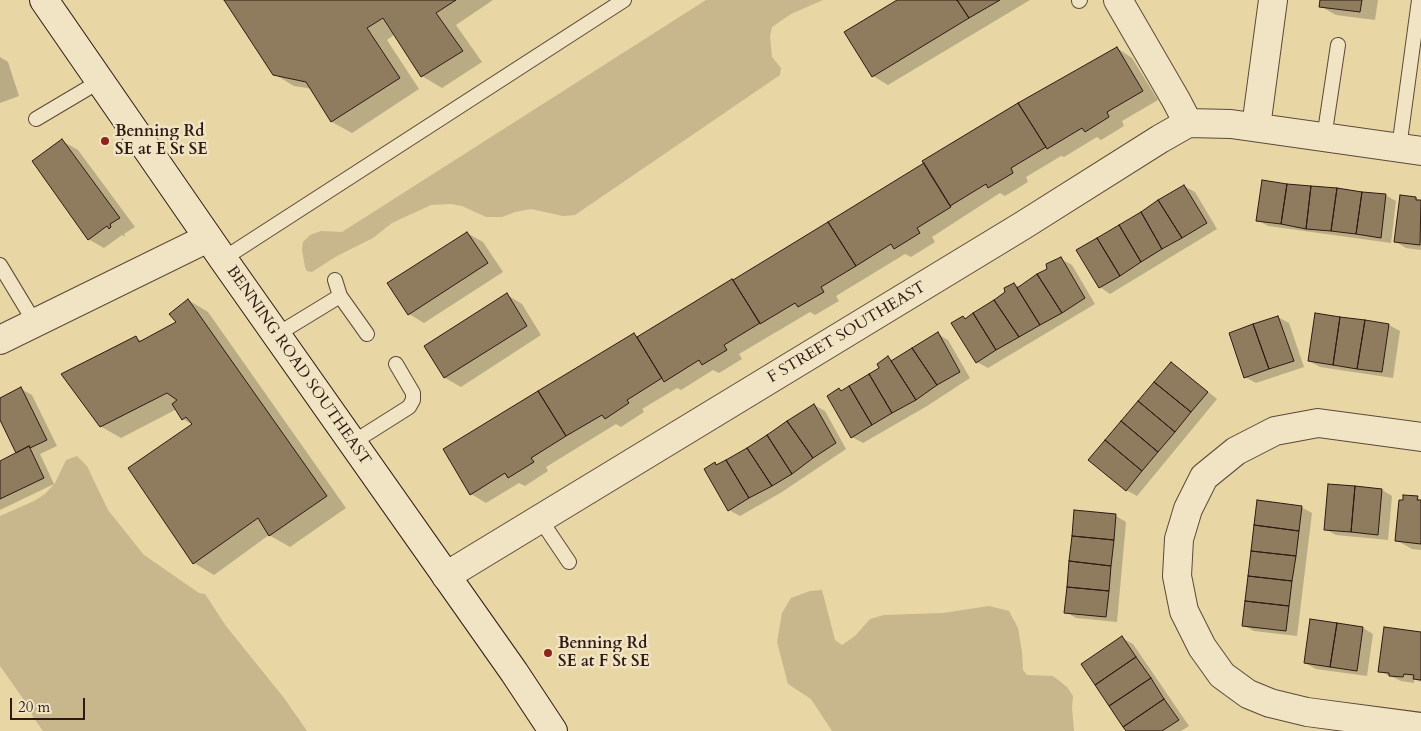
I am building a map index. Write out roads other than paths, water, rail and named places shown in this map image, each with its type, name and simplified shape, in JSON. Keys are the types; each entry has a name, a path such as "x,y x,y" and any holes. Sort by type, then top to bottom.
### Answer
{"street":[{"name":"BENNING ROAD SOUTHEAST","path":"44,0 553,731"},
{"path":"1118,0 1188,123 1231,124 1256,127 1410,150"},
{"path":"1256,127 1273,0"},
{"name":"F STREET SOUTHEAST","path":"446,576 1188,123"},
{"path":"0,340 216,249"},
{"path":"1421,437 1318,423 1275,431 1236,451 1204,477 1188,508 1179,539 1177,576 1184,611 1202,647 1222,675 1248,694 1270,704 1307,712 1421,727"}],"lane":[{"path":"216,249 624,0"},
{"path":"1410,150 1419,0"},
{"path":"1324,138 1338,45"},
{"path":"36,119 100,81"},
{"path":"0,265 35,324"},
{"path":"335,280 340,296 367,334"},
{"path":"276,335 340,296"},
{"path":"352,443 409,407 413,400 414,393 396,364"},
{"path":"540,519 569,562"}],"place":[{"name":"Benning Rd SE at E St SE","path":"105,141"},
{"name":"Benning Rd SE at F St SE","path":"548,653"}]}
